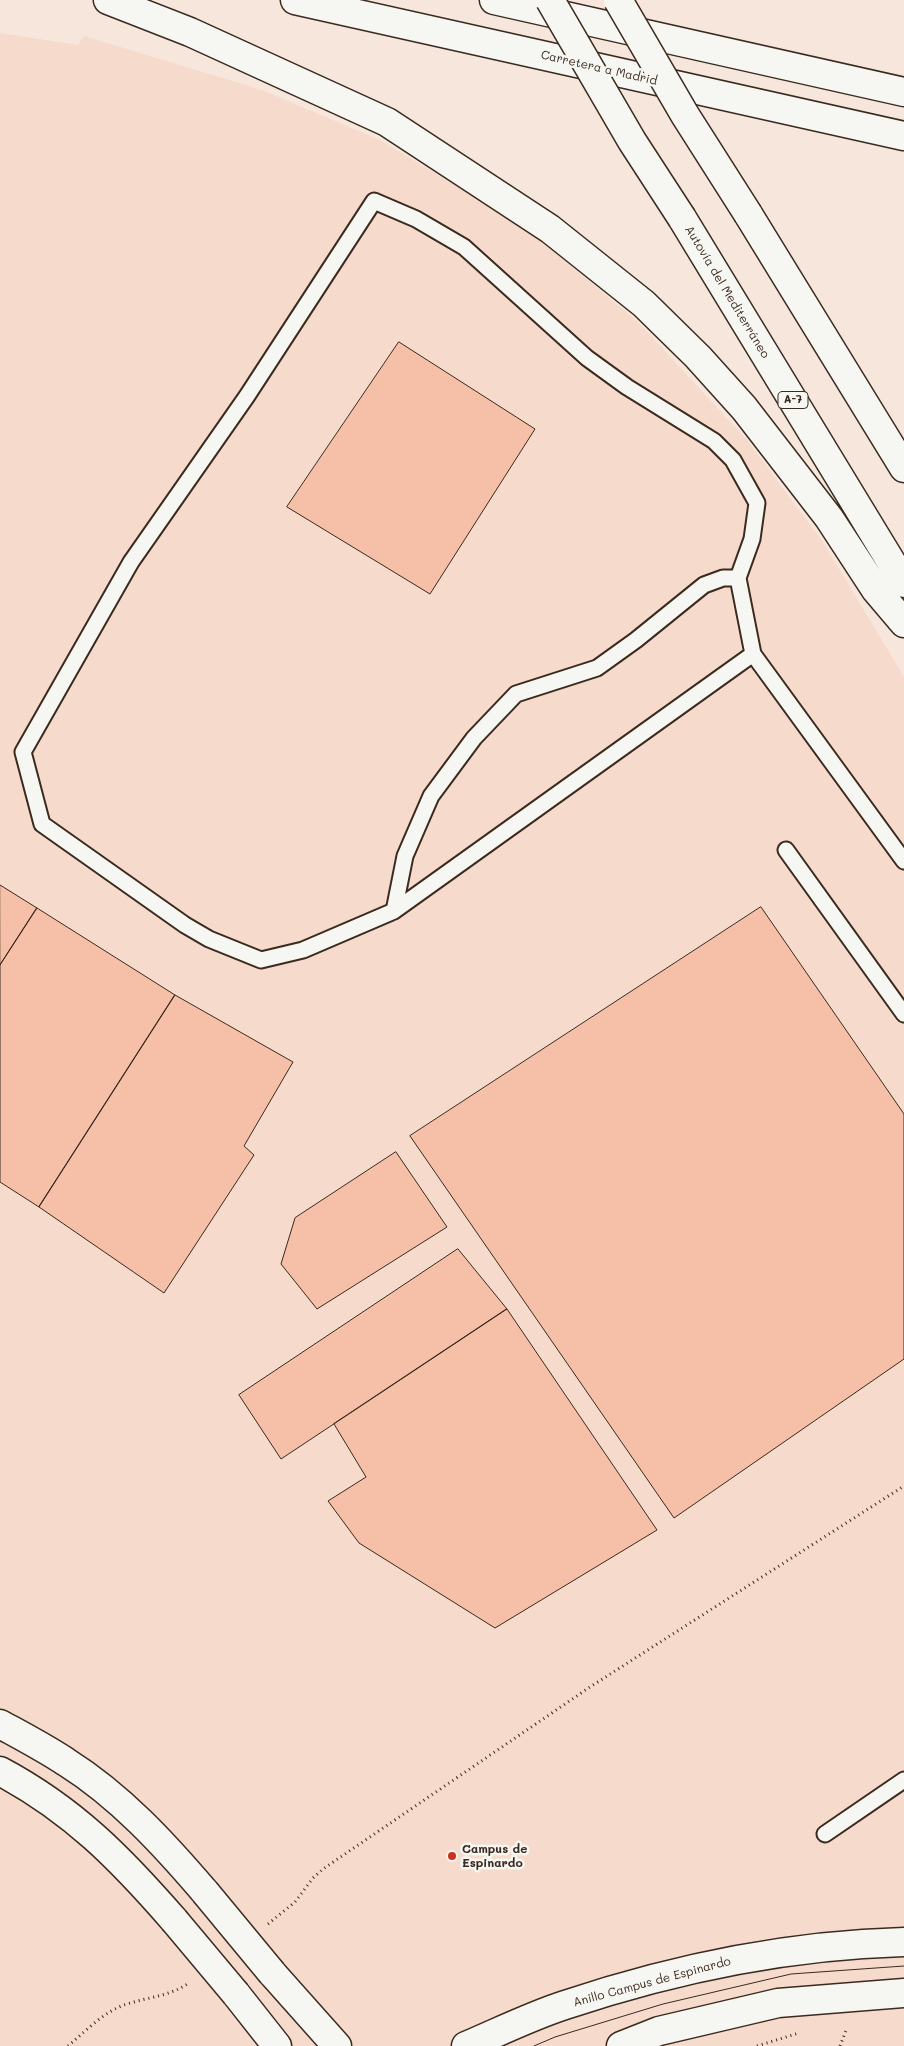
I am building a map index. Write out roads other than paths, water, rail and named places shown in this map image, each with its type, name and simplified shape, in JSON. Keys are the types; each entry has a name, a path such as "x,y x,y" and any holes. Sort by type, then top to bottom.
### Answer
{"main road":[{"path":"108,0 190,32 387,122 550,229 644,304 698,357 738,400 795,471 829,518 876,590 904,623"},
{"name":"Carretera a Madrid","path":"295,0 904,136"},
{"path":"494,0 904,92"},
{"name":"Autovía del Mediterráneo","path":"550,0 622,124 682,218 904,583"},
{"path":"618,0 685,115 904,468"},
{"path":"0,1724 67,1762 102,1788 144,1825 205,1892 337,2046"},
{"path":"0,1770 42,1795 103,1842 174,1920 277,2046"},
{"name":"Anillo Campus de Espinardo","path":"466,2046 564,2005 714,1964 859,1943 904,1942"},
{"path":"621,2046 659,2031 778,2003 904,1993"}],"lane":[{"path":"753,654 394,911 303,950 261,960 208,939 42,824 23,752 131,562 247,396 374,201 416,219 464,247 523,299 552,330 587,358 627,387 714,441 733,460 757,503 752,539 738,578 753,654 904,861"},
{"path":"394,911 405,856 431,796 474,738 516,694 597,668 636,640 704,585 723,578 738,578"},
{"path":"786,850 904,1014"},
{"path":"825,1834 904,1780"}],"tram line":[{"path":"534,2046 555,2037 663,2004 791,1974 904,1966"}],"place":[{"name":"Campus de Espinardo","path":"452,1856"}]}
